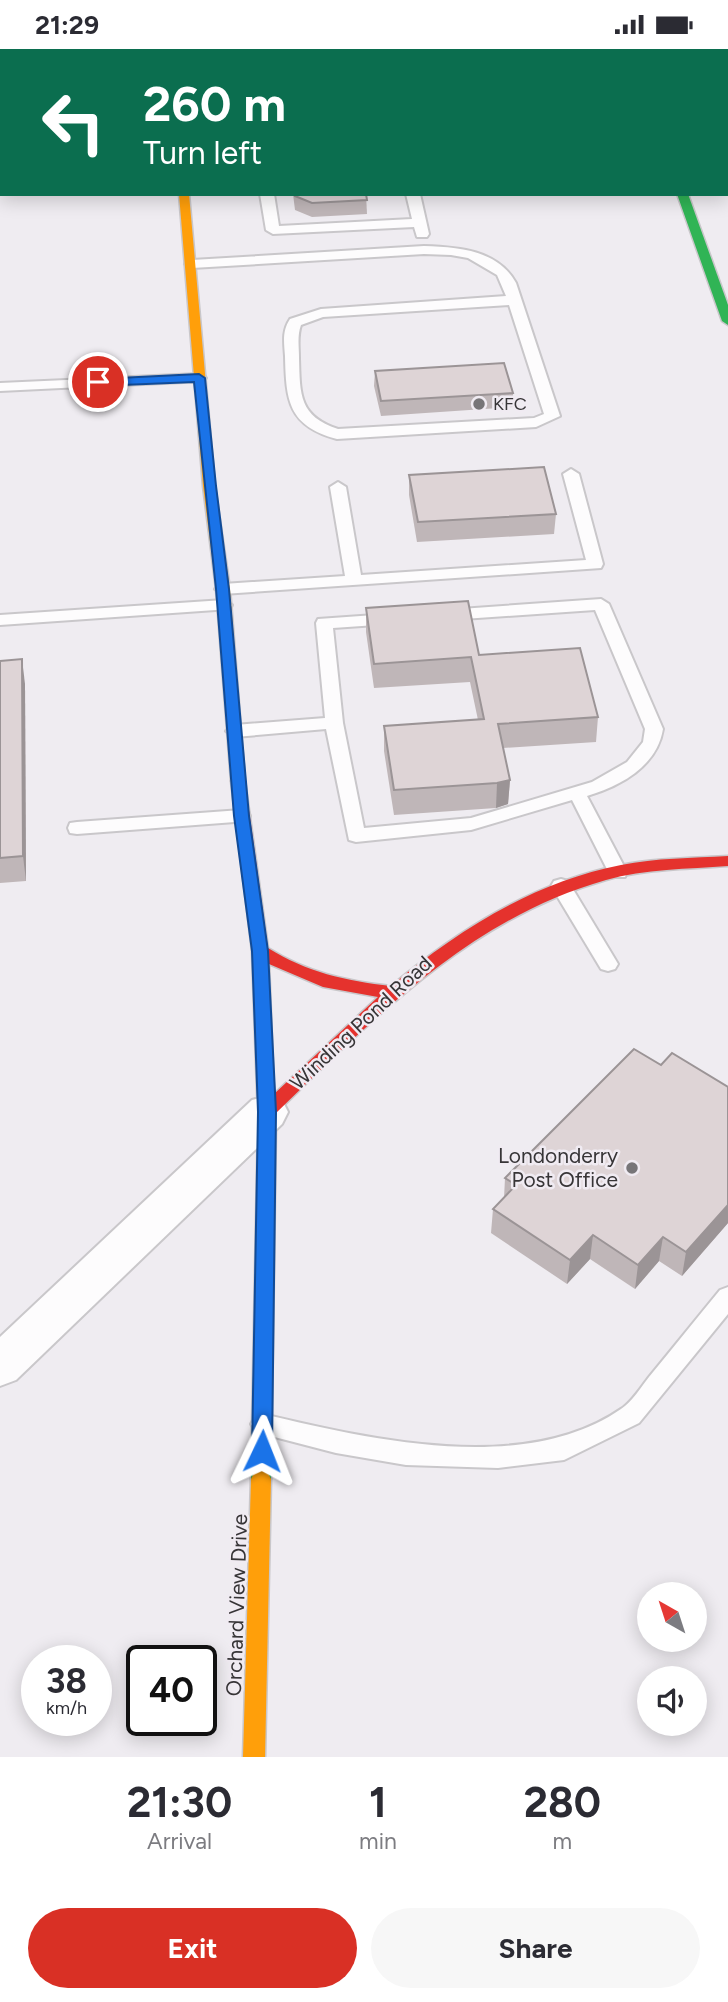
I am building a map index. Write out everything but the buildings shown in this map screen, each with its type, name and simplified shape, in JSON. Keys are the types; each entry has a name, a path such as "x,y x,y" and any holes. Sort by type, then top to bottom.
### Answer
{"street":[{"name":"Orchard View Drive","path":"184,196 241,816 260,951 267,1112 263,1424 254,1757"},
{"path":"683,196 728,321"},
{"name":"Winding Pond Road","path":"7,1349 267,1112 424,962 485,920 561,886 618,872 728,861"},
{"path":"260,951 283,969 320,983 392,992"}],"lane":[{"path":"267,196 273,230 420,223"},
{"path":"413,196 424,250"},
{"path":"192,264 424,250 471,255 503,272 509,283 552,416 536,422 337,434 318,429 303,417 291,385 290,329 295,322 307,316 513,300"},
{"path":"0,387 199,378"},
{"path":"0,620 223,597 354,580 595,564 570,474"},
{"path":"338,487 354,580"},
{"path":"601,604 654,729 652,743 645,754 633,766 598,786 471,824 356,835 334,723 324,623 601,604"},
{"path":"234,730 334,723"},
{"path":"577,793 618,872"},
{"path":"76,828 241,816"},
{"path":"561,886 608,964"},
{"path":"263,1424 336,1442 407,1454 498,1457 564,1449 631,1416 728,1297"}],"traffic: fast":[{"path":"683,196 728,321"},
{"path":"261,1479 267,1119"}],"traffic: slow":[{"path":"184,196 209,486 223,589 238,781"},
{"path":"254,1757 261,1479"}],"traffic: jam":[{"path":"238,781 260,951 267,1119"},
{"path":"267,1112 343,1038 421,969 508,912 555,890 606,874 652,866 728,861"},
{"path":"260,951 291,969 323,981 392,992"}],"place":[{"name":"KFC","path":"479,404"},
{"name":"Londonderry Post Office","path":"632,1168"}],"route":[{"path":"98,382 199,378 209,486 223,589 241,816 260,951 267,1112 262,1451"}]}
